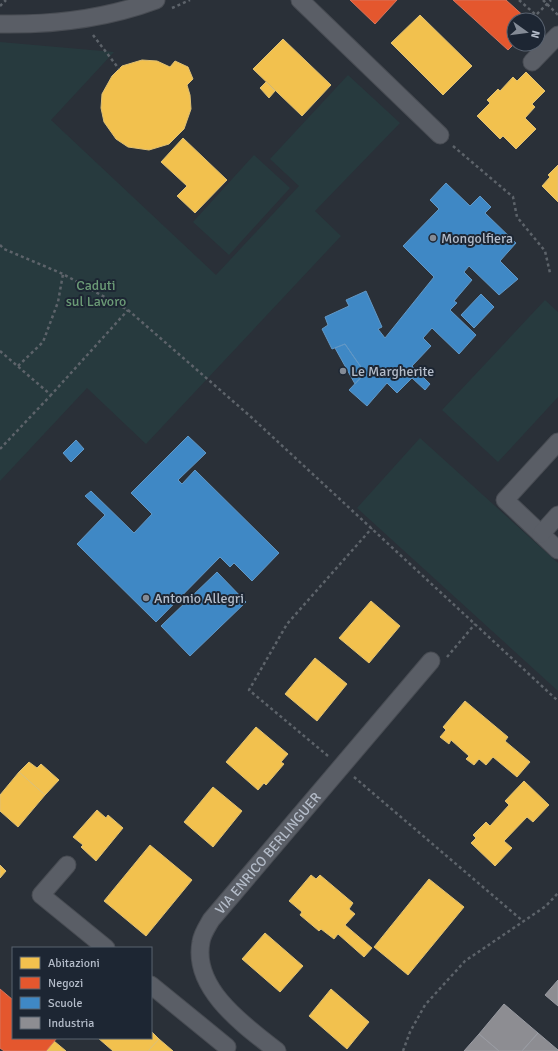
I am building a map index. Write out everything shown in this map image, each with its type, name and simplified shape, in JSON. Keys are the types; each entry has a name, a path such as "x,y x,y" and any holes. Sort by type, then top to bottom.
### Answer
{"street":[{"path":"0,24 50,24 82,20 119,13 156,0"},
{"path":"300,0 440,135"},
{"path":"532,62 558,35"},
{"path":"558,442 505,500 558,550"},
{"path":"541,534 558,515"},
{"name":"VIA ENRICO BERLINGUER","path":"277,1051 245,1026 213,992 206,981 202,967 200,955 201,942 211,920 430,662"},
{"path":"67,864 41,895 105,947"},
{"path":"152,986 225,1049 245,1026"}],"path":[{"path":"0,6 6,0"},
{"path":"520,0 536,15 551,0"},
{"path":"543,0 558,16"},
{"path":"90,31 119,69"},
{"path":"440,135 513,197 518,217 545,251 550,273"},
{"path":"0,245 4,249 63,274 128,310 255,421 558,701"},
{"path":"18,366 43,342 58,302 63,274"},
{"path":"0,449 128,310"},
{"path":"0,351 51,395"},
{"path":"430,662 443,663 475,624"},
{"path":"403,1051 410,1032 425,1005 465,961 546,906 558,893"}],"green space":[{"name":"Caduti sul Lavoro","path":"0,42 114,52 51,120 216,275 299,186 270,159 348,75 400,123 315,211 341,236 146,444 87,388 0,481"},
{"path":"254,155 290,188 229,255 193,222"},
{"path":"545,300 558,312 558,397 498,462 442,410"},
{"path":"420,438 558,563 558,691 357,508"}],"building: Abitazioni":[{"path":"420,15 472,66 443,95 391,43"},
{"path":"283,39 331,85 302,116 253,69"},
{"path":"142,60 157,61 170,67 175,61 188,67 193,79 187,85 190,95 191,109 184,129 169,144 149,150 128,147 116,139 104,122 101,108 102,94 112,76 122,66"},
{"path":"526,72 545,91 532,104 535,107 525,118 536,129 516,149 503,136 500,139 477,116 490,103 487,100 498,89 500,91 513,77 517,81"},
{"path":"266,82 275,91 269,98 260,88"},
{"path":"183,138 227,180 195,213 177,196 187,186 161,162"},
{"path":"558,165 558,202 542,186 550,177 548,175"},
{"path":"371,601 400,626 369,663 339,638"},
{"path":"315,658 347,684 317,721 285,694"},
{"path":"465,701 508,737 505,741 530,762 517,777 493,757 486,765 479,759 474,765 466,759 469,756 451,740 449,744 440,737 446,730 443,727"},
{"path":"256,727 288,754 281,762 284,764 266,785 264,783 258,790 226,762"},
{"path":"29,762 37,768 41,764 59,780 45,795 19,772"},
{"path":"19,772 45,795 18,827 0,811 0,795"},
{"path":"524,781 549,805 533,822 527,817 504,841 512,848 495,866 471,843 476,838 473,835 486,822 490,826 509,805 505,801"},
{"path":"213,787 242,811 213,847 184,822"},
{"path":"97,810 106,818 108,815 123,828 96,861 81,847 83,845 73,837"},
{"path":"150,845 192,880 146,936 104,901"},
{"path":"0,865 6,871 0,878"},
{"path":"311,875 316,879 320,875 353,903 349,909 355,914 345,925 372,948 364,957 338,934 334,939 321,929 319,931 300,915 302,912 289,901"},
{"path":"429,879 464,907 408,975 374,947"},
{"path":"265,933 303,966 280,992 242,959"},
{"path":"331,989 369,1022 347,1049 309,1016"},
{"path":"152,1032 159,1039 148,1051 113,1051 99,1039 152,1039"},
{"path":"159,1039 173,1051 148,1051"},
{"path":"54,1041 66,1051 46,1051"}],"building: Negozi":[{"path":"350,0 397,0 375,24"},
{"path":"453,0 506,0 519,12 506,12 506,48"},
{"path":"0,989 12,999 12,1039 56,1039 46,1051 4,1051 0,1048"}],"building: Scuole":[{"path":"446,183 470,206 480,196 491,207 485,213 516,243 500,261 518,279 499,295 469,266 464,272 472,280 454,301 457,303 450,310 476,335 459,354 432,328 423,338 431,346 412,366 430,384 425,390 412,378 397,393 387,383 367,406 349,390 365,373 345,344 332,349 322,329 328,325 325,317 349,306 346,300 366,291 382,327 378,329 385,338 434,277 403,246 439,209 430,200"},
{"path":"481,294 494,307 474,328 461,315"},
{"path":"345,344 365,373 355,384 335,348"},
{"path":"188,436 206,453 178,480 182,484 195,470 279,553 252,581 234,563 230,567 220,557 156,622 77,544 105,515 85,496 91,491 134,533 152,514 131,493"},
{"path":"76,440 84,449 71,462 63,453"},
{"path":"217,572 246,602 190,656 161,626"}],"building: Industria":[{"path":"558,980 558,1006 545,995"},
{"path":"504,1004 538,1033 522,1051 499,1051 479,1034"},
{"path":"538,1033 558,1050 558,1051 522,1051"},
{"path":"479,1034 499,1051 464,1051"}],"place":[{"name":"Mongolfiera","path":"433,238"},
{"name":"Le Margherite","path":"343,371"},
{"name":"Antonio Allegri","path":"146,598"}]}
